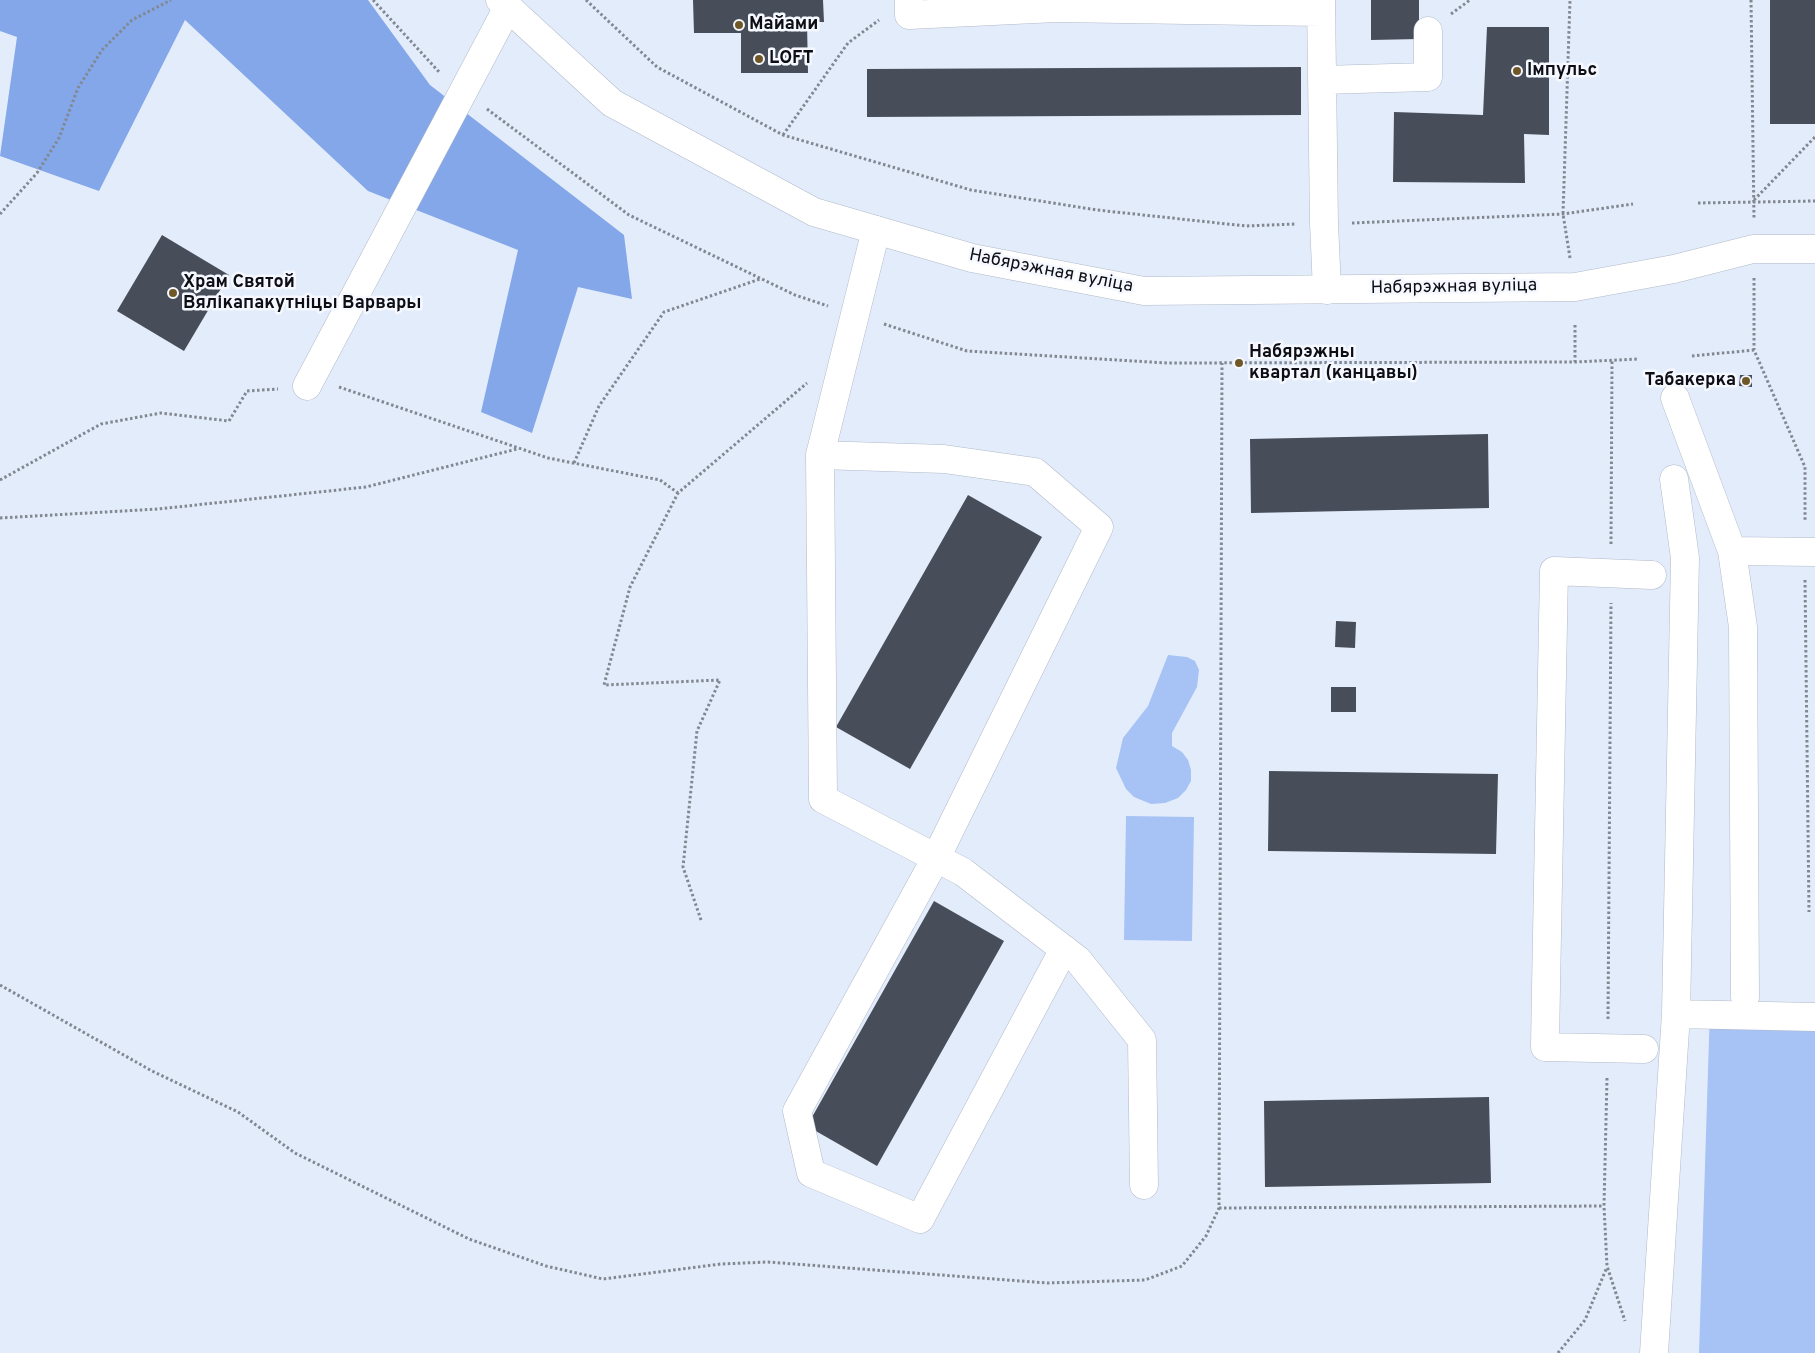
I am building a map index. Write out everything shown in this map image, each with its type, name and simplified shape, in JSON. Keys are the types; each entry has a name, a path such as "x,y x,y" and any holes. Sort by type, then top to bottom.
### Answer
{"main road":[{"path":"909,0 910,15 1056,8 1321,6 1324,222 1327,290"},
{"path":"307,386 504,3"},
{"name":"Набярэжная вуліца","path":"504,3 612,103 814,212 972,258 1144,291 1518,286 1575,287 1674,268 1753,249 1815,249"},
{"path":"1322,80 1428,77 1428,31"},
{"path":"876,230 820,455 823,799 964,872 1078,960 1142,1040 1144,1185"},
{"path":"1675,398 1732,551 1743,627 1745,998"},
{"path":"820,455 944,458 1035,472 1099,527 936,858 797,1111 810,1173 920,1219 1064,949"},
{"path":"1654,1353 1676,1005 1685,558 1674,479"},
{"path":"1732,551 1810,552"},
{"path":"1644,1049 1545,1047 1554,571 1652,575"},
{"path":"1676,1005 1745,998 1815,998"},
{"path":"1676,1005 1815,1016"}],"path":[{"path":"0,214 37,173 59,138 78,88 102,50 132,20 171,0"},
{"path":"586,0 657,67 783,135 981,192 1097,210 1246,226 1564,214 1633,204"},
{"path":"1570,0 1564,214 1570,258"},
{"path":"1751,0 1754,225"},
{"path":"783,135 848,43 884,16"},
{"path":"1753,201 1815,137"},
{"path":"1698,203 1815,201"},
{"path":"1754,275 1754,350 1805,466 1810,552 1809,912"},
{"path":"574,464 599,406 664,312 760,279"},
{"path":"1575,325 1575,362 1639,359"},
{"path":"1692,356 1754,350"},
{"path":"1612,360 1608,1048 1604,1206 1607,1266 1627,1327"},
{"path":"0,985 152,1071 238,1112 295,1153 469,1239 546,1266 603,1279 721,1264 768,1262 1047,1283 1145,1280 1182,1266 1206,1236 1219,1208 1222,363"},
{"path":"702,920 683,867 697,731 720,680 604,685 630,586 678,493 810,380"},
{"path":"0,480 101,424 161,413 228,421 247,391 307,386 341,387 517,449 574,464 660,480 678,493"},
{"path":"0,518 158,509 366,487 517,449"},
{"path":"1219,1208 1604,1206"},
{"path":"1558,1353 1585,1320 1607,1266"}],"shaded area":[{"path":"0,0 368,0 430,85 624,235 632,299 578,287 532,433 481,412 518,250 368,191 185,20 99,191 0,156 17,37 0,31"},
{"path":"1168,655 1187,657 1195,661 1199,670 1197,687 1172,733 1172,746 1182,752 1188,760 1191,770 1191,781 1178,798 1165,803 1151,804 1134,797 1126,789 1116,768 1123,738 1148,706"},
{"path":"1126,816 1194,817 1192,941 1124,940"},
{"path":"1710,1008 1815,1010 1815,1353 1699,1353"}],"building":[{"path":"693,0 823,0 824,22 807,22 808,73 741,73 741,33 694,33"},
{"path":"1371,0 1419,0 1419,39 1371,40"},
{"path":"1770,0 1815,0 1815,124 1770,124"},
{"path":"1487,27 1549,27 1549,135 1524,134 1525,183 1393,182 1394,112 1483,115"},
{"path":"1301,67 1301,115 867,117 867,69"},
{"name":"Храм Святой Вялікапакутніцы Варвары","path":"162,235 229,275 184,351 117,311"},
{"name":"Табакерка","path":"1740,375 1752,375 1752,387 1739,386"},
{"path":"1488,434 1489,508 1251,513 1250,439"},
{"path":"968,495 1042,537 910,769 836,727"},
{"path":"1336,621 1356,622 1355,648 1335,647"},
{"path":"1331,687 1356,687 1356,712 1331,712"},
{"path":"1269,771 1498,774 1496,854 1268,851"},
{"path":"934,901 1004,941 877,1166 807,1126"},
{"path":"1489,1097 1491,1183 1265,1187 1264,1101"}],"place":[{"name":"Майами","path":"739,25"},
{"name":"LOFT","path":"759,59"},
{"name":"Імпульс","path":"1517,71"},
{"name":"Храм Святой Вялікапакутніцы Варвары","path":"173,293"},
{"name":"Набярэжны квартал (канцавы)","path":"1239,363"},
{"name":"Табакерка","path":"1746,381"}]}
